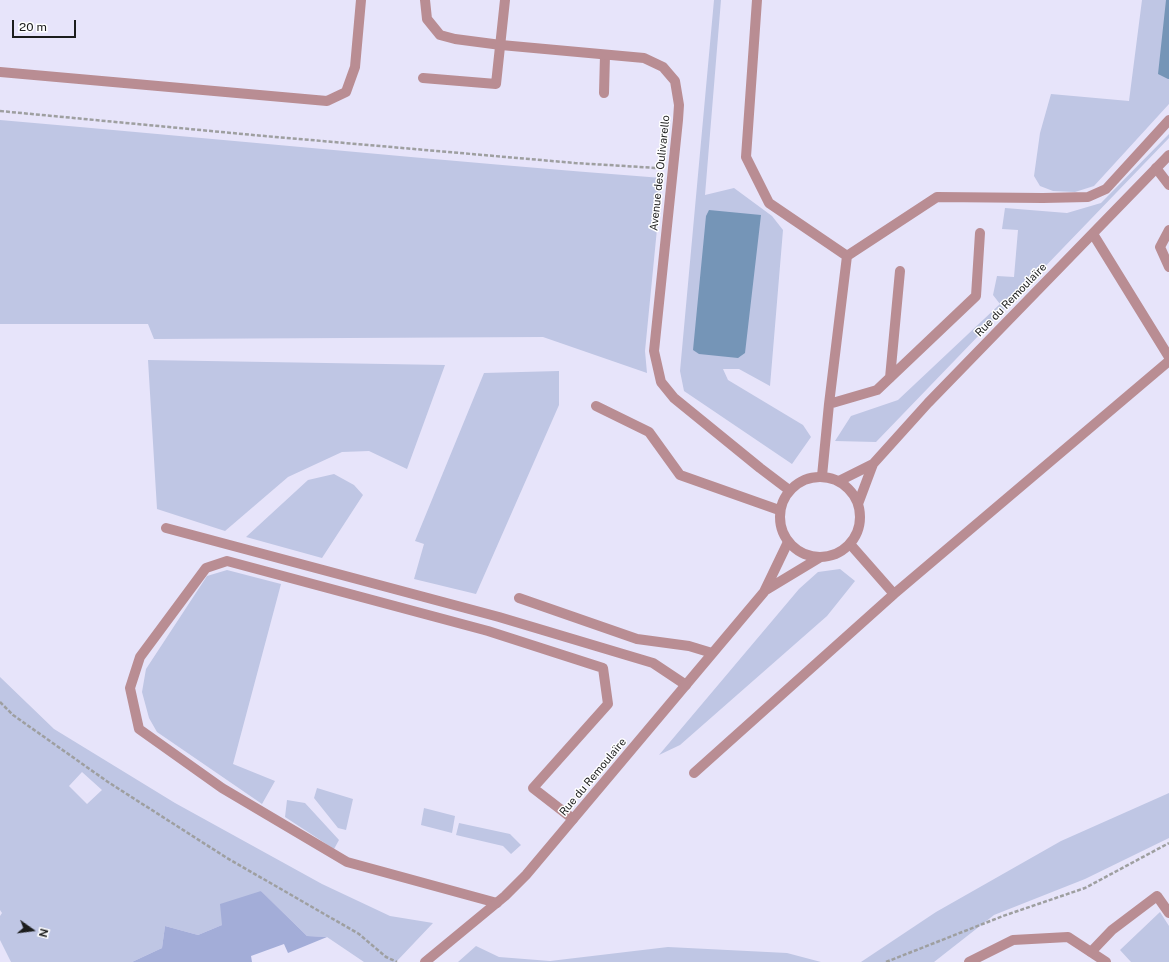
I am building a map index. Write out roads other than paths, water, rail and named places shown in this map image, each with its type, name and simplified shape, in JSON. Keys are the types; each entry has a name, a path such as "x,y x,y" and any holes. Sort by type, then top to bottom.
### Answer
{"street":[{"path":"0,72 327,101 346,92 355,67 361,0"},
{"name":"Avenue des Oulivarello","path":"426,0 427,19 440,35 455,39 501,45 644,58 663,67 675,81 679,105 678,120 654,351 661,382 674,398 789,490"},
{"path":"423,78 496,84 505,0"},
{"path":"757,0 746,158 769,203 847,256"},
{"path":"604,93 605,55"},
{"path":"822,476 828,404 847,256 937,197 1088,197 1106,190 1169,120"},
{"name":"Rue du Remoulaïre","path":"839,481 873,464 928,403 1169,155"},
{"path":"1156,168 1169,185"},
{"path":"1169,230 1160,246 1169,267"},
{"path":"828,404 877,390 976,296 980,233"},
{"path":"1093,234 1169,357"},
{"path":"890,378 900,271"},
{"path":"694,773 894,594 1169,361"},
{"path":"596,406 650,432 680,475 779,510 781,503 789,490 799,482 822,476 839,481 847,487 858,504"},
{"name":"Rue du Remoulaïre","path":"779,510 779,522 782,532 794,549 801,554 819,558 832,556 843,550 853,541 858,529 860,517 858,504 873,464"},
{"path":"166,528 499,617 653,663 686,685"},
{"name":"Rue du Remoulaïre","path":"425,962 497,903 526,875 764,592 788,542"},
{"path":"850,544 894,594"},
{"name":"Rue du Remoulaïre","path":"764,592 819,558"},
{"path":"497,903 347,862 222,788 139,729 130,688 140,657 206,568 227,561 488,631 603,668 608,704 533,788 574,819"},
{"path":"519,598 637,639 689,646 712,653"},
{"path":"1091,952 1112,930 1157,896 1169,913"},
{"path":"969,962 1013,940 1068,937 1106,962"}]}
